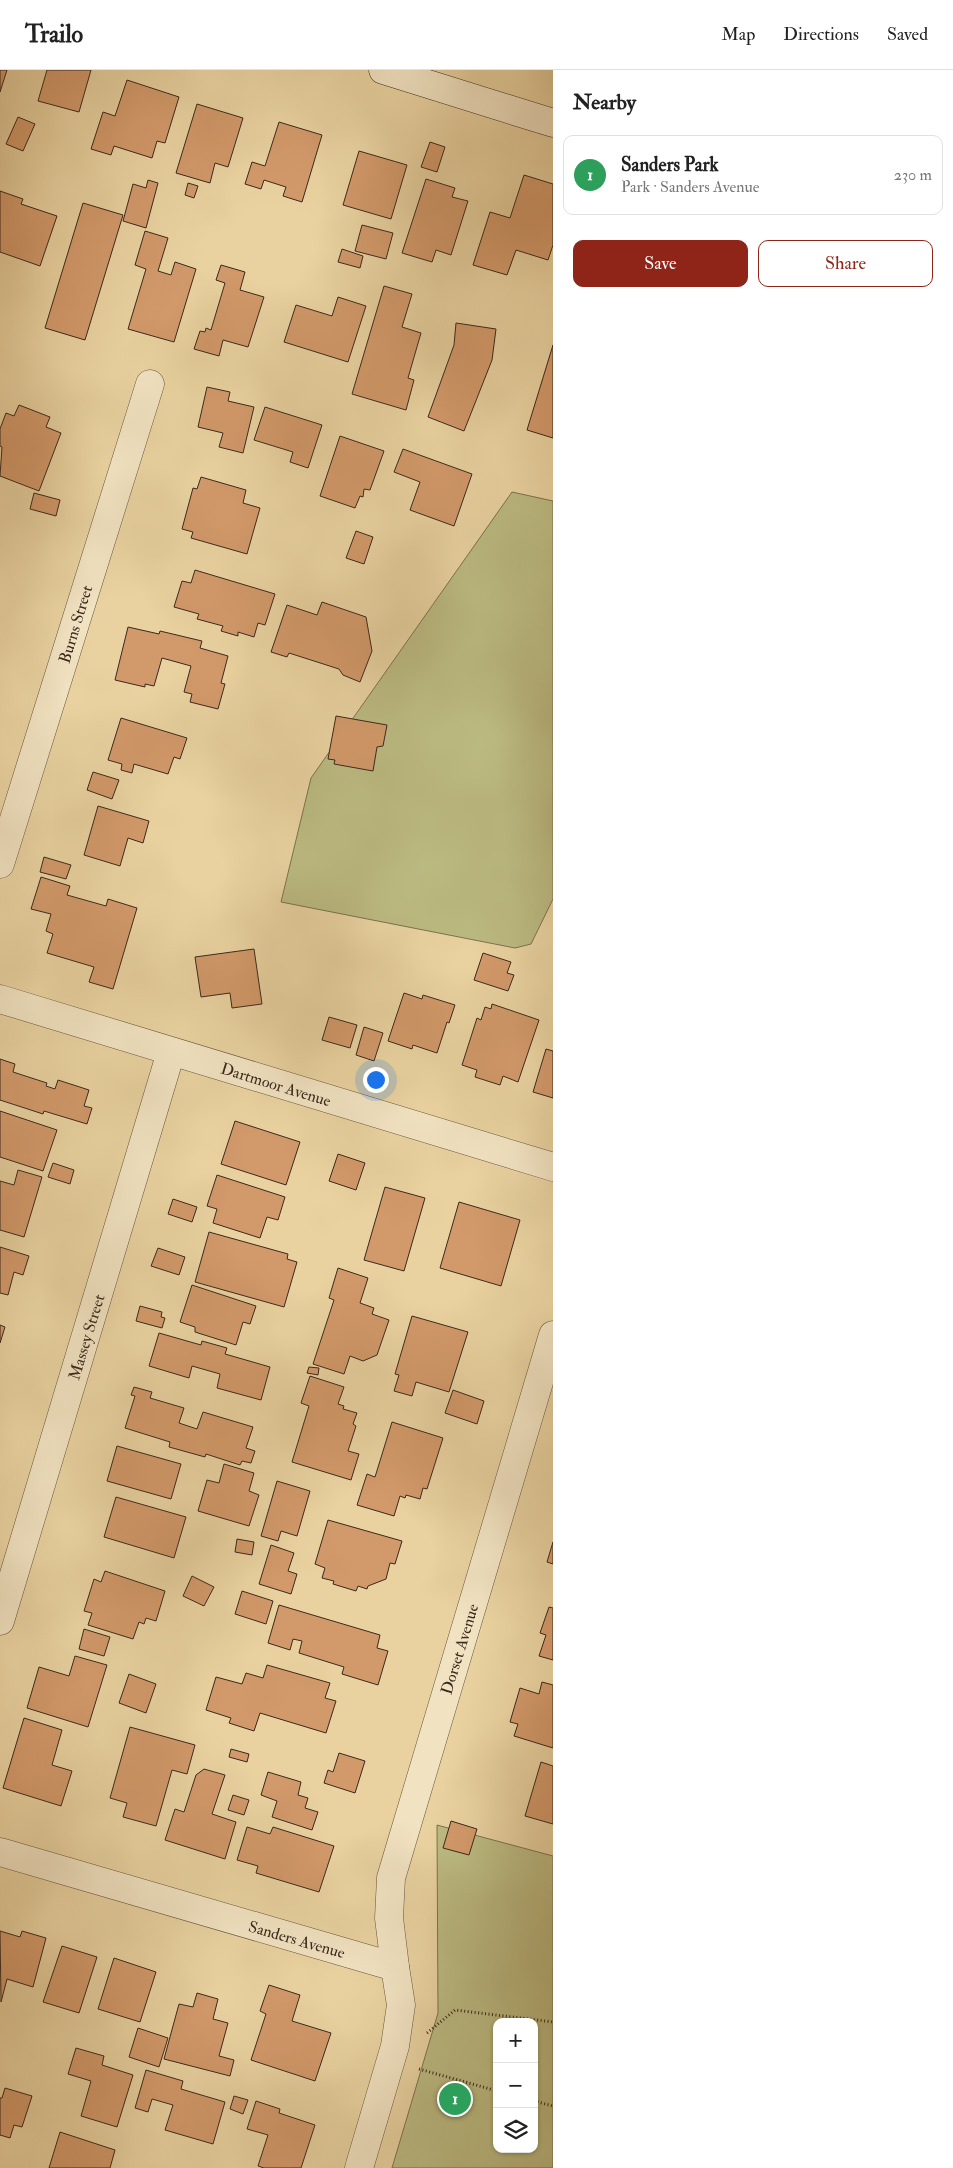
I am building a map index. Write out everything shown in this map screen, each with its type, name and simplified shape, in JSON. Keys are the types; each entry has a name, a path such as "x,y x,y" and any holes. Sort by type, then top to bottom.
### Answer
{"street":[{"path":"383,70 553,123"},
{"name":"Burns Street","path":"0,864 150,384"},
{"name":"Dartmoor Avenue","path":"0,998 171,1052 553,1167"},
{"name":"Massey Street","path":"0,1621 171,1052"},
{"name":"Dorset Avenue","path":"395,1967 389,1918 391,1878 553,1334"},
{"name":"Sanders Avenue","path":"0,1852 395,1967"},
{"path":"359,2168 392,2062 401,2005 395,1967"}],"path":[{"path":"392,2062 454,2010 553,2022"},
{"path":"392,2062 493,2090"},
{"path":"538,2102 553,2106"}],"shaded area":[{"path":"512,492 553,501 553,899 531,944 515,948 281,902 311,778"},
{"path":"437,1825 553,1856 553,2168 392,2168 438,2013"}],"building":[{"path":"0,70 7,70 0,92"},
{"path":"47,70 91,70 79,112 38,101"},
{"path":"127,80 179,97 165,143 157,141 152,158 114,146 111,155 91,149 103,112 115,116"},
{"path":"197,104 243,118 228,167 215,163 210,183 176,173"},
{"path":"18,117 35,124 23,151 6,144"},
{"path":"279,122 322,135 302,202 283,196 286,187 264,180 261,189 245,184 252,162 265,166"},
{"path":"430,142 445,147 437,172 421,167"},
{"path":"359,151 407,165 391,219 343,205"},
{"path":"524,175 553,184 553,245 548,260 516,250 507,275 473,265 490,212 510,218"},
{"path":"426,179 455,188 452,197 468,201 451,255 436,250 432,262 402,253"},
{"path":"148,180 158,183 146,228 123,221 133,184 146,188"},
{"path":"188,183 198,186 194,198 185,195"},
{"path":"0,191 23,199 21,204 57,216 40,266 0,252"},
{"path":"83,203 123,215 85,340 45,328"},
{"path":"362,225 393,233 386,259 355,251"},
{"path":"145,231 168,238 158,271 171,275 175,262 196,269 174,342 128,329 146,269 135,265"},
{"path":"342,249 363,256 360,268 338,262"},
{"path":"221,265 245,272 240,290 264,297 248,347 223,340 219,356 194,349 200,331 205,332 206,328 211,330 225,283 216,280"},
{"path":"384,286 412,294 402,327 421,333 408,378 414,380 406,410 352,394"},
{"path":"338,297 366,306 348,362 284,342 296,305 332,316"},
{"path":"456,323 496,329 492,360 464,431 428,417 454,345"},
{"path":"553,345 553,438 527,430"},
{"path":"207,387 230,392 228,401 254,407 243,453 219,447 223,433 198,427"},
{"path":"19,405 50,417 46,427 61,433 39,491 0,476 2,447 0,446 0,429 6,413 14,416"},
{"path":"265,407 322,425 308,468 290,462 293,452 254,440"},
{"path":"340,436 384,451 370,490 364,489 363,497 360,496 355,508 320,496"},
{"path":"403,449 472,474 454,526 410,510 420,482 394,472"},
{"path":"201,477 246,490 243,503 260,508 247,554 191,538 193,532 182,529 193,488 197,489"},
{"path":"34,493 60,500 56,516 30,509"},
{"path":"356,531 373,537 364,564 346,558"},
{"path":"195,570 275,594 265,625 258,623 254,637 238,632 238,636 221,631 223,626 197,619 199,614 174,607 182,581 191,583"},
{"path":"322,602 366,617 372,651 360,682 343,675 339,669 289,653 287,657 271,652 287,605 317,615"},
{"path":"128,627 159,634 160,631 202,641 200,648 228,656 221,683 225,684 218,709 190,702 192,694 184,692 191,666 162,658 154,686 145,684 145,687 115,680"},
{"path":"336,716 387,725 383,746 377,747 373,771 334,764 335,760 328,759"},
{"path":"121,718 187,738 180,759 174,757 168,774 134,764 132,773 121,770 122,764 108,760"},
{"path":"93,772 119,780 112,799 87,790"},
{"path":"98,806 149,821 143,843 128,838 120,866 84,855"},
{"path":"44,857 71,865 66,879 40,872"},
{"path":"41,877 70,886 67,895 106,906 108,899 137,908 113,989 89,982 94,967 47,953 53,934 46,931 51,914 31,909"},
{"path":"254,949 262,1004 232,1008 230,993 201,997 195,957"},
{"path":"483,953 511,962 507,973 514,975 508,991 474,980"},
{"path":"404,993 422,999 423,995 455,1005 449,1023 447,1022 437,1053 413,1045 412,1049 388,1041"},
{"path":"492,1004 539,1020 518,1082 503,1076 500,1085 475,1077 477,1070 462,1065 477,1018 481,1020 485,1007 491,1009"},
{"path":"329,1017 357,1025 350,1048 322,1040"},
{"path":"364,1027 383,1033 374,1061 356,1055"},
{"path":"546,1049 553,1051 553,1098 533,1092"},
{"path":"0,1059 15,1064 13,1072 47,1083 46,1086 55,1089 58,1080 89,1090 84,1106 92,1108 87,1124 44,1111 43,1114 0,1100"},
{"path":"0,1111 57,1130 43,1171 0,1157"},
{"path":"235,1121 300,1142 286,1185 221,1164"},
{"path":"338,1154 365,1163 356,1190 329,1181"},
{"path":"53,1163 74,1170 70,1184 48,1177"},
{"path":"18,1170 42,1177 24,1237 0,1230 0,1181 14,1185"},
{"path":"217,1175 285,1197 278,1220 267,1217 260,1238 213,1223 217,1209 207,1206"},
{"path":"385,1187 425,1198 404,1271 364,1260"},
{"path":"173,1199 197,1207 192,1222 168,1214"},
{"path":"459,1202 520,1220 501,1286 440,1268"},
{"path":"209,1232 288,1254 287,1259 297,1262 284,1307 195,1282"},
{"path":"0,1247 29,1256 23,1275 14,1272 8,1295 0,1293"},
{"path":"158,1248 185,1257 179,1275 151,1266"},
{"path":"338,1268 368,1278 360,1303 374,1308 372,1314 389,1320 377,1355 363,1361 350,1356 344,1374 313,1364 334,1300 329,1298"},
{"path":"192,1285 256,1306 250,1324 243,1322 236,1345 195,1332 195,1327 180,1322"},
{"path":"140,1306 162,1312 161,1317 165,1318 162,1328 136,1321"},
{"path":"412,1316 468,1332 449,1392 416,1382 412,1396 394,1391 399,1375 395,1374"},
{"path":"0,1325 5,1327 0,1343"},
{"path":"159,1333 201,1345 202,1341 227,1348 225,1354 270,1367 261,1400 217,1388 220,1374 192,1366 189,1378 149,1366"},
{"path":"309,1367 319,1368 318,1375 307,1373"},
{"path":"310,1376 344,1387 338,1404 344,1406 343,1409 357,1413 353,1424 356,1426 348,1451 359,1454 351,1480 292,1462 309,1406 301,1403"},
{"path":"134,1387 152,1392 150,1398 184,1408 179,1423 197,1429 203,1412 253,1427 246,1448 255,1451 251,1463 242,1461 240,1465 206,1454 205,1457 169,1447 170,1442 125,1428 135,1396 131,1395"},
{"path":"453,1390 484,1401 477,1424 445,1413"},
{"path":"392,1422 443,1438 427,1489 423,1488 420,1499 406,1495 405,1498 400,1496 394,1516 357,1505 367,1474 375,1477"},
{"path":"117,1446 181,1464 171,1499 107,1481"},
{"path":"224,1464 254,1473 249,1491 259,1495 249,1526 198,1511 207,1480 219,1483"},
{"path":"277,1481 310,1491 297,1536 281,1531 278,1541 261,1536"},
{"path":"116,1497 186,1517 174,1558 104,1537"},
{"path":"328,1520 402,1541 395,1564 390,1563 386,1579 368,1586 367,1589 358,1586 356,1591 333,1584 334,1581 322,1578 325,1568 315,1564"},
{"path":"237,1539 254,1542 252,1555 235,1552"},
{"path":"553,1542 553,1564 547,1562"},
{"path":"271,1545 294,1553 288,1571 297,1574 291,1594 259,1584"},
{"path":"105,1571 165,1591 156,1621 146,1618 144,1624 139,1622 133,1639 88,1625 92,1613 84,1611 94,1579 101,1582"},
{"path":"192,1576 214,1587 204,1606 183,1596"},
{"path":"242,1591 273,1601 266,1624 235,1614"},
{"path":"279,1605 380,1635 377,1648 388,1651 378,1685 342,1674 344,1667 299,1653 302,1641 293,1639 290,1650 268,1643"},
{"path":"549,1607 553,1608 553,1660 539,1656 546,1635 540,1633"},
{"path":"84,1629 110,1637 104,1656 79,1649"},
{"path":"75,1656 107,1665 88,1727 27,1708 39,1667 69,1676"},
{"path":"267,1665 330,1683 325,1698 336,1701 326,1733 260,1713 254,1731 229,1723 231,1718 206,1710 216,1677 242,1684 246,1673 263,1678"},
{"path":"129,1674 156,1684 146,1713 119,1703"},
{"path":"542,1682 553,1685 553,1748 514,1736 518,1724 510,1722 520,1688 539,1694"},
{"path":"24,1718 62,1730 52,1765 72,1771 61,1806 3,1788"},
{"path":"130,1727 195,1745 187,1774 172,1770 156,1826 123,1817 127,1803 110,1798"},
{"path":"231,1749 249,1754 247,1762 229,1757"},
{"path":"339,1753 365,1761 355,1793 324,1783 328,1770 333,1772"},
{"path":"541,1762 553,1766 553,1824 525,1816"},
{"path":"204,1769 225,1775 212,1814 236,1822 225,1859 165,1840 175,1809 184,1812 196,1775"},
{"path":"268,1772 301,1782 298,1795 308,1798 305,1808 318,1812 312,1830 272,1817 277,1801 261,1795"},
{"path":"233,1795 249,1800 244,1815 228,1810"},
{"path":"451,1821 477,1829 469,1855 443,1848"},
{"path":"247,1827 270,1834 273,1827 334,1846 319,1892 256,1873 258,1866 237,1860"},
{"path":"0,1931 20,1937 22,1931 46,1938 33,1987 7,1979 1,2002"},
{"path":"62,1946 97,1957 79,2013 43,2002"},
{"path":"114,1958 156,1972 140,2022 98,2009"},
{"path":"269,1985 300,1995 292,2021 331,2033 315,2081 251,2060 266,2014 260,2011"},
{"path":"197,1993 218,1999 213,2019 228,2023 219,2056 234,2060 230,2076 164,2059 179,2004 193,2007"},
{"path":"138,2028 168,2038 159,2067 129,2057"},
{"path":"76,2048 104,2056 102,2065 133,2075 117,2127 81,2116 91,2081 68,2074"},
{"path":"146,2070 183,2081 181,2089 225,2102 213,2144 165,2130 173,2105 152,2099 148,2112 135,2108"},
{"path":"5,2088 32,2096 22,2127 14,2125 10,2138 0,2135 0,2098 2,2098"},
{"path":"234,2096 248,2100 243,2114 230,2109"},
{"path":"256,2101 280,2109 279,2113 315,2125 301,2168 264,2168 258,2166 268,2135 247,2129"},
{"path":"60,2132 115,2150 110,2168 49,2168"}],"place":[{"name":"Sanders Park","path":"455,2099"}]}
